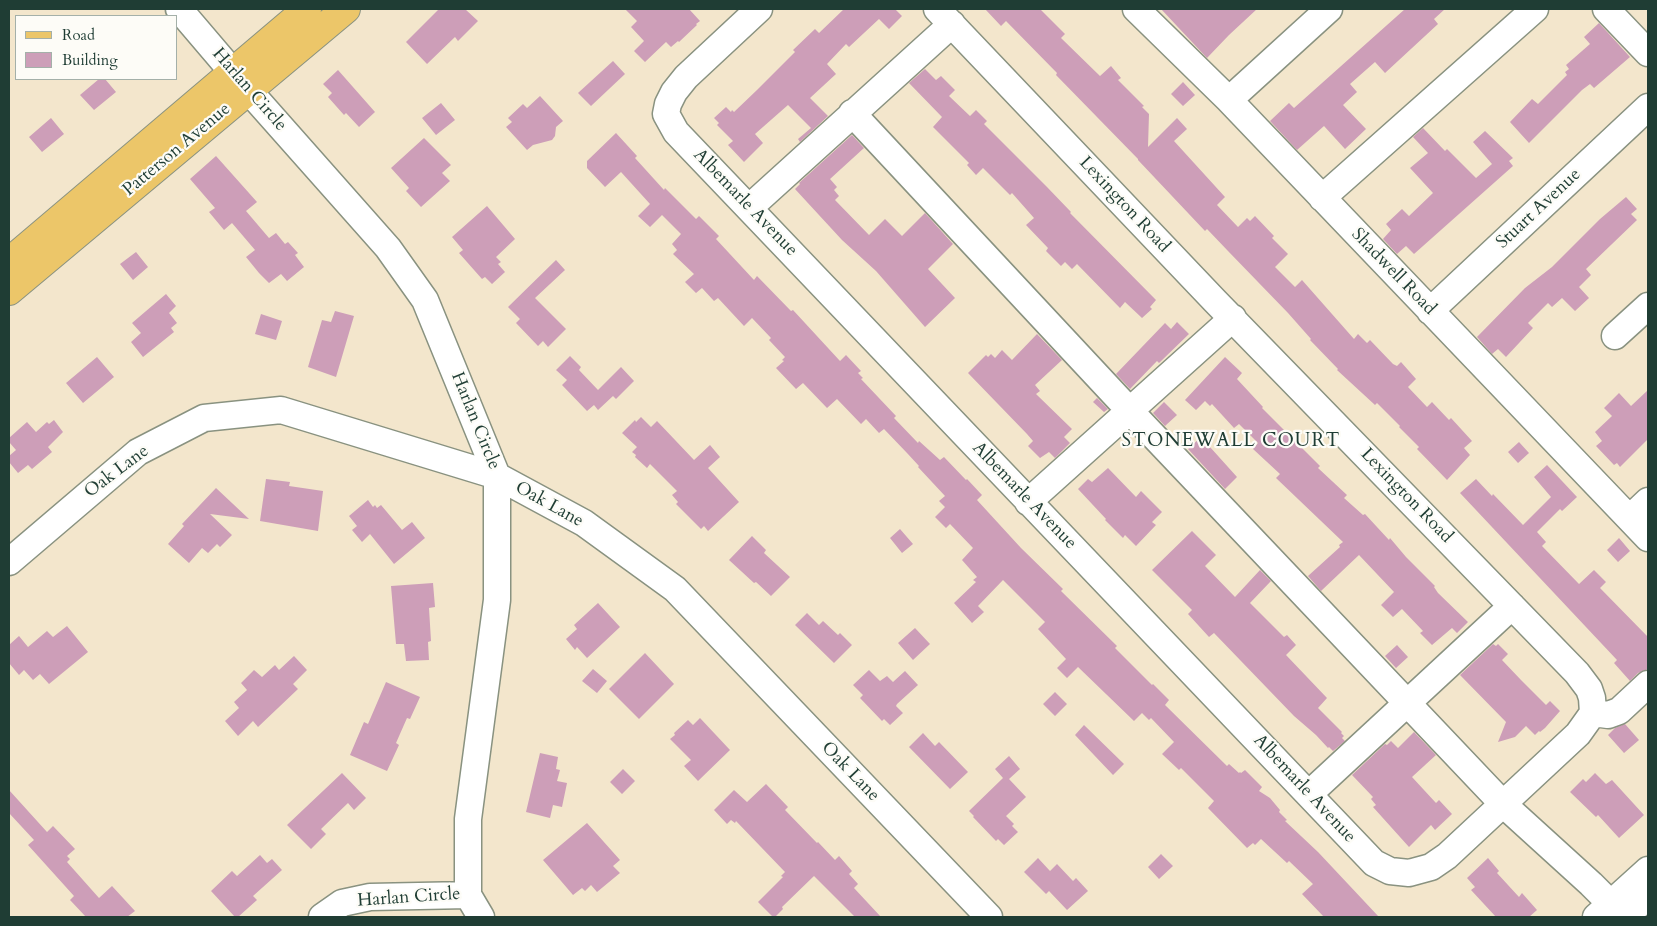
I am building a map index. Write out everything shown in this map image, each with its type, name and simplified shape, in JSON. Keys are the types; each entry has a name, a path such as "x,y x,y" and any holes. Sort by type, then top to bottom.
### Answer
{"main road":[{"name":"Patterson Avenue","path":"9,291 240,81 307,9"},
{"name":"Patterson Avenue","path":"9,262 240,81 346,9"}],"street":[{"name":"Harlan Circle","path":"179,9 388,248 425,300 497,476 498,600 468,818 475,906 370,896 342,903 322,917"},
{"name":"Shadwell Road","path":"1136,9 1229,100 1430,311 1639,510 1648,538"},
{"path":"1229,100 1330,9"},
{"path":"1322,198 1535,9"},
{"path":"1606,9 1648,53"},
{"name":"Albemarle Avenue","path":"756,10 686,77 674,92 668,104 666,114 676,132 1374,863 1390,871 1409,873 1431,867 1447,856 1503,804"},
{"path":"749,208 852,113 945,16"},
{"name":"Lexington Road","path":"945,16 1233,318 1577,673 1589,689 1593,713"},
{"name":"Stuart Avenue","path":"1430,311 1648,107"},
{"path":"852,113 1130,411 1503,804 1614,914"},
{"path":"1615,336 1648,306"},
{"path":"1028,502 1233,318"},
{"name":"Oak Lane","path":"9,562 138,452 204,418 281,410 497,476 584,523 675,589 989,917"},
{"path":"1309,794 1512,606"},
{"path":"1503,804 1578,734 1593,713 1608,715 1619,710 1648,684"},
{"path":"1614,914 1648,870"},
{"path":"1614,914 1648,896"}],"building":[{"path":"439,9 465,9 478,21 458,41 455,37 427,64 406,42"},
{"path":"625,9 689,9 700,21 679,42 671,47 666,42 645,62 634,51 644,41 631,27 637,21"},
{"path":"844,9 895,9 902,16 889,29 879,19 849,47 846,44 827,64 836,74 810,98 828,116 800,142 798,139 811,128 788,105 755,134 763,143 744,162 728,145 733,141 717,125 719,123 714,118 726,107 731,112 732,110 734,112 795,52 793,50 815,29 819,33"},
{"path":"985,9 1040,9 1065,34 1061,38 1100,76 1111,66 1121,78 1118,80 1144,106 1142,107 1149,114 1148,147 1177,118 1187,129 1174,141 1225,197 1217,205 1238,227 1247,218 1250,221 1255,216 1274,236 1272,238 1288,254 1275,267 1295,287 1302,280 1354,339 1358,334 1367,343 1370,340 1393,364 1397,366 1401,362 1416,379 1408,387 1427,407 1432,402 1449,420 1451,418 1472,441 1464,448 1470,455 1447,480 1417,449 1419,447 1400,426 1377,403 1375,405 1337,370 1288,313 1207,229 1205,231 1006,21 1001,26"},
{"path":"1161,9 1257,9 1207,58"},
{"path":"1405,9 1445,9 1434,19 1438,24 1385,73 1375,62 1350,84 1357,92 1343,105 1366,129 1345,149 1324,126 1297,150 1270,121 1289,103 1294,108"},
{"path":"1599,23 1630,57 1594,88 1590,84 1582,90 1529,143 1510,122 1532,99 1538,104 1567,75 1565,72 1569,69 1566,65 1590,44 1584,37"},
{"path":"613,61 625,74 591,106 578,93"},
{"path":"925,69 936,80 941,76 955,90 949,96 970,116 976,110 987,121 984,124 1156,300 1150,307 1152,309 1142,318 1125,302 1120,308 1077,264 1072,269 1065,262 1061,266 1046,251 1048,248 1026,225 1034,218 1012,193 1010,195 983,168 976,175 967,165 969,163 933,127 942,117 909,83"},
{"path":"338,70 375,112 359,127 346,113 344,115 328,97 332,93 323,84"},
{"path":"98,80 106,80 116,92 94,110 80,95"},
{"path":"1183,82 1195,95 1183,106 1171,94"},
{"path":"540,96 563,121 556,127 555,136 552,140 533,145 527,150 506,127 512,122 508,118 523,104 527,108"},
{"path":"441,103 455,120 436,135 422,118"},
{"path":"51,118 64,134 42,152 29,137"},
{"path":"1423,128 1445,151 1447,149 1476,178 1492,164 1473,142 1485,131 1513,158 1509,161 1513,166 1414,254 1406,246 1397,254 1383,239 1391,230 1386,224 1402,209 1409,216 1433,193 1410,168 1428,153 1413,137"},
{"path":"616,133 637,156 635,158 664,190 665,188 696,219 699,216 719,236 716,239 754,280 757,276 791,311 793,310 840,361 846,355 861,371 858,373 863,378 861,379 896,416 894,418 918,443 919,441 940,460 944,457 967,479 982,495 977,500 1021,548 1063,589 1061,591 1117,646 1115,648 1169,700 1165,705 1227,766 1229,764 1239,773 1245,770 1262,787 1259,791 1270,798 1287,820 1285,821 1318,852 1379,917 1324,917 1302,894 1313,884 1289,861 1287,863 1261,839 1255,845 1253,843 1247,848 1208,808 1214,801 1181,768 1179,770 1162,754 1174,742 1151,718 1149,720 1142,713 1134,721 1078,667 1067,678 1057,668 1066,659 1038,629 1045,622 1003,580 978,606 984,612 972,623 954,603 976,582 973,580 977,577 962,560 973,548 950,524 946,528 935,517 945,507 939,501 945,496 884,429 879,433 866,419 861,424 837,399 827,408 803,383 796,389 776,368 784,361 782,360 785,357 769,340 771,338 752,318 744,326 718,298 714,301 702,288 696,293 685,282 694,274 673,254 677,250 672,244 681,234 662,215 650,227 638,216 650,204 621,172 605,187 587,168 587,161"},
{"path":"852,135 864,148 830,179 837,187 834,190 839,196 835,200 869,235 885,219 902,236 925,213 953,244 928,269 955,298 925,327 876,271 842,240 795,189 799,183"},
{"path":"424,138 451,165 442,173 450,181 421,207 406,191 409,188 391,168"},
{"path":"216,156 257,202 246,211 269,238 276,233 285,244 288,242 298,253 295,255 304,267 287,281 281,274 269,283 259,273 246,257 255,250 232,223 224,230 209,212 215,208 190,179"},
{"path":"1626,197 1637,209 1631,214 1637,220 1586,269 1591,275 1579,287 1589,298 1575,311 1562,298 1552,307 1548,303 1528,323 1533,328 1506,357 1498,349 1492,354 1477,337 1525,288 1552,267 1600,219"},
{"path":"487,206 515,239 496,257 501,262 498,264 505,272 492,284 485,277 482,279 459,253 463,250 452,237"},
{"path":"136,252 148,267 133,280 120,264"},
{"path":"556,260 565,270 535,298 566,329 548,347 543,341 538,346 516,323 520,319 508,307"},
{"path":"166,294 176,306 169,313 177,323 171,328 174,332 143,357 131,342 141,333 132,323"},
{"path":"335,311 354,316 336,377 308,367 322,320 331,322"},
{"path":"261,314 282,321 276,340 255,334"},
{"path":"1177,322 1189,334 1159,363 1157,361 1130,389 1116,374 1165,323 1171,329"},
{"path":"1037,334 1062,360 1035,385 1040,391 1036,394 1072,429 1064,437 1070,443 1055,458 1049,452 1040,458 1028,446 1033,441 968,373 986,355 988,357 991,354 995,358 1002,350 1012,360"},
{"path":"570,356 581,367 579,370 598,390 621,367 634,381 616,399 613,396 598,410 594,405 587,411 562,385 567,380 556,370"},
{"path":"97,357 114,377 83,403 66,383"},
{"path":"1225,357 1242,373 1237,379 1262,408 1320,466 1318,468 1347,495 1344,498 1363,515 1365,514 1389,540 1390,538 1435,586 1438,593 1468,622 1457,633 1452,628 1432,645 1420,633 1423,631 1402,609 1393,617 1381,605 1394,592 1359,555 1321,591 1308,576 1343,542 1276,478 1280,474 1253,449 1258,443 1239,424 1234,428 1212,404 1210,406 1205,401 1196,410 1185,400"},
{"path":"1648,390 1648,439 1620,467 1617,463 1614,465 1596,446 1602,441 1595,432 1612,416 1604,408 1619,393 1631,406"},
{"path":"1097,398 1108,409 1104,412 1093,402"},
{"path":"1164,402 1177,415 1165,426 1153,413"},
{"path":"641,417 651,427 657,421 694,460 710,445 720,457 708,468 739,502 708,531 704,526 701,529 676,504 678,502 672,495 677,491 650,464 647,468 632,452 637,447 622,433 635,420 636,422"},
{"path":"54,420 63,432 48,447 52,452 32,469 28,465 18,473 9,462 9,456 16,450 9,442 9,438 27,422 36,432 47,422 49,424"},
{"path":"1201,437 1237,477 1225,489 1188,449"},
{"path":"1519,442 1529,453 1518,463 1508,452"},
{"path":"1547,465 1577,497 1562,511 1560,509 1537,532 1546,542 1542,546 1579,584 1594,570 1606,582 1600,588 1648,637 1648,669 1638,673 1630,681 1614,663 1617,660 1460,493 1476,479 1523,525 1551,497 1534,477"},
{"path":"1108,468 1136,497 1141,491 1162,512 1152,522 1156,525 1136,546 1125,535 1123,538 1078,489 1088,479 1092,482"},
{"path":"266,479 290,482 289,486 323,491 318,531 260,521"},
{"path":"216,488 249,519 210,514 232,535 220,547 217,544 208,553 202,548 189,563 168,544 184,526 182,524"},
{"path":"368,500 373,507 375,505 377,508 381,505 402,530 412,522 425,538 394,564 370,534 362,542 352,530 357,526 349,516"},
{"path":"900,529 913,544 902,553 890,538"},
{"path":"1192,531 1216,555 1205,566 1235,597 1260,570 1271,581 1250,603 1284,637 1287,635 1296,645 1286,655 1327,698 1318,708 1342,732 1344,736 1342,738 1345,741 1333,751 1294,716 1214,633 1209,637 1188,614 1192,610 1152,570"},
{"path":"752,536 766,550 764,553 790,577 771,596 729,560"},
{"path":"1619,538 1630,551 1618,562 1607,550"},
{"path":"433,583 435,607 429,608 431,641 428,642 429,660 406,661 404,644 396,644 391,586"},
{"path":"598,603 620,627 587,658 577,647 575,650 566,639 577,629 574,625"},
{"path":"807,613 819,625 823,621 838,635 840,633 852,645 834,663 795,625"},
{"path":"67,626 88,652 49,684 40,674 33,680 24,670 19,675 9,663 9,645 19,636 28,647 47,631 53,637"},
{"path":"915,628 930,644 913,660 898,643"},
{"path":"1493,644 1496,646 1498,644 1508,654 1502,660 1546,705 1550,701 1560,711 1545,728 1535,735 1526,726 1515,737 1498,742 1506,722 1460,675"},
{"path":"1397,645 1408,657 1396,668 1385,656"},
{"path":"645,653 674,684 639,719 609,689"},
{"path":"294,656 307,670 293,684 298,689 258,727 253,721 238,736 225,721 239,708 234,702 247,690 241,683 254,670 262,677 275,665 279,670"},
{"path":"593,669 607,681 597,693 582,681"},
{"path":"869,670 880,681 887,676 893,682 905,671 918,685 897,704 896,706 903,713 890,725 884,719 882,721 860,698 863,695 853,685"},
{"path":"386,682 420,697 410,719 407,718 396,743 399,745 387,771 350,755 364,722 368,724"},
{"path":"1055,692 1067,704 1055,716 1043,704"},
{"path":"700,718 730,750 698,781 684,766 691,760 670,739 688,720 693,725"},
{"path":"1625,724 1639,740 1624,753 1608,735 1615,728"},
{"path":"1084,725 1124,764 1113,775 1075,735"},
{"path":"1414,732 1436,755 1412,777 1436,803 1439,800 1452,814 1435,830 1431,825 1409,847 1373,807 1376,805 1371,799 1373,797 1352,775 1385,744 1387,745 1391,741 1398,748"},
{"path":"923,733 935,746 939,742 968,772 950,789 909,747"},
{"path":"540,753 558,757 556,769 560,770 557,781 567,783 562,807 553,805 550,818 526,812"},
{"path":"1009,756 1020,769 1009,779 1026,797 1006,816 1014,824 1012,826 1018,832 1004,845 998,839 996,841 969,811 1003,778 995,769"},
{"path":"623,769 635,781 622,794 610,782"},
{"path":"342,773 366,798 354,810 348,803 321,829 326,834 311,849 287,825"},
{"path":"1595,773 1606,784 1612,780 1644,815 1619,838 1598,815 1596,817 1570,792 1583,779 1586,782"},
{"path":"766,784 788,807 785,810 817,843 835,860 839,856 852,871 849,874 858,884 854,888 881,917 855,917 814,876 782,907 783,909 775,917 758,902 783,877 781,876 785,872 736,821 735,823 731,820 727,824 714,810 734,790 747,802"},
{"path":"9,790 47,832 53,826 75,849 67,856 70,859 67,862 99,898 112,886 135,911 127,917 86,917 70,900 74,896 28,845 34,840 9,813"},
{"path":"587,823 620,860 613,866 620,873 597,892 591,885 585,891 582,888 573,895 543,860"},
{"path":"1161,854 1173,866 1159,879 1148,867"},
{"path":"260,855 267,863 272,859 282,870 253,896 257,900 238,917 235,917 211,891 232,871 237,876"},
{"path":"1038,858 1050,871 1057,864 1073,881 1076,878 1088,891 1067,910 1049,891 1046,894 1024,872"},
{"path":"1488,858 1499,871 1497,873 1519,897 1522,893 1537,910 1529,917 1496,917 1471,890 1475,887 1467,878"}],"district":[{"name":"STONEWALL COURT","path":"1231,442"}]}
